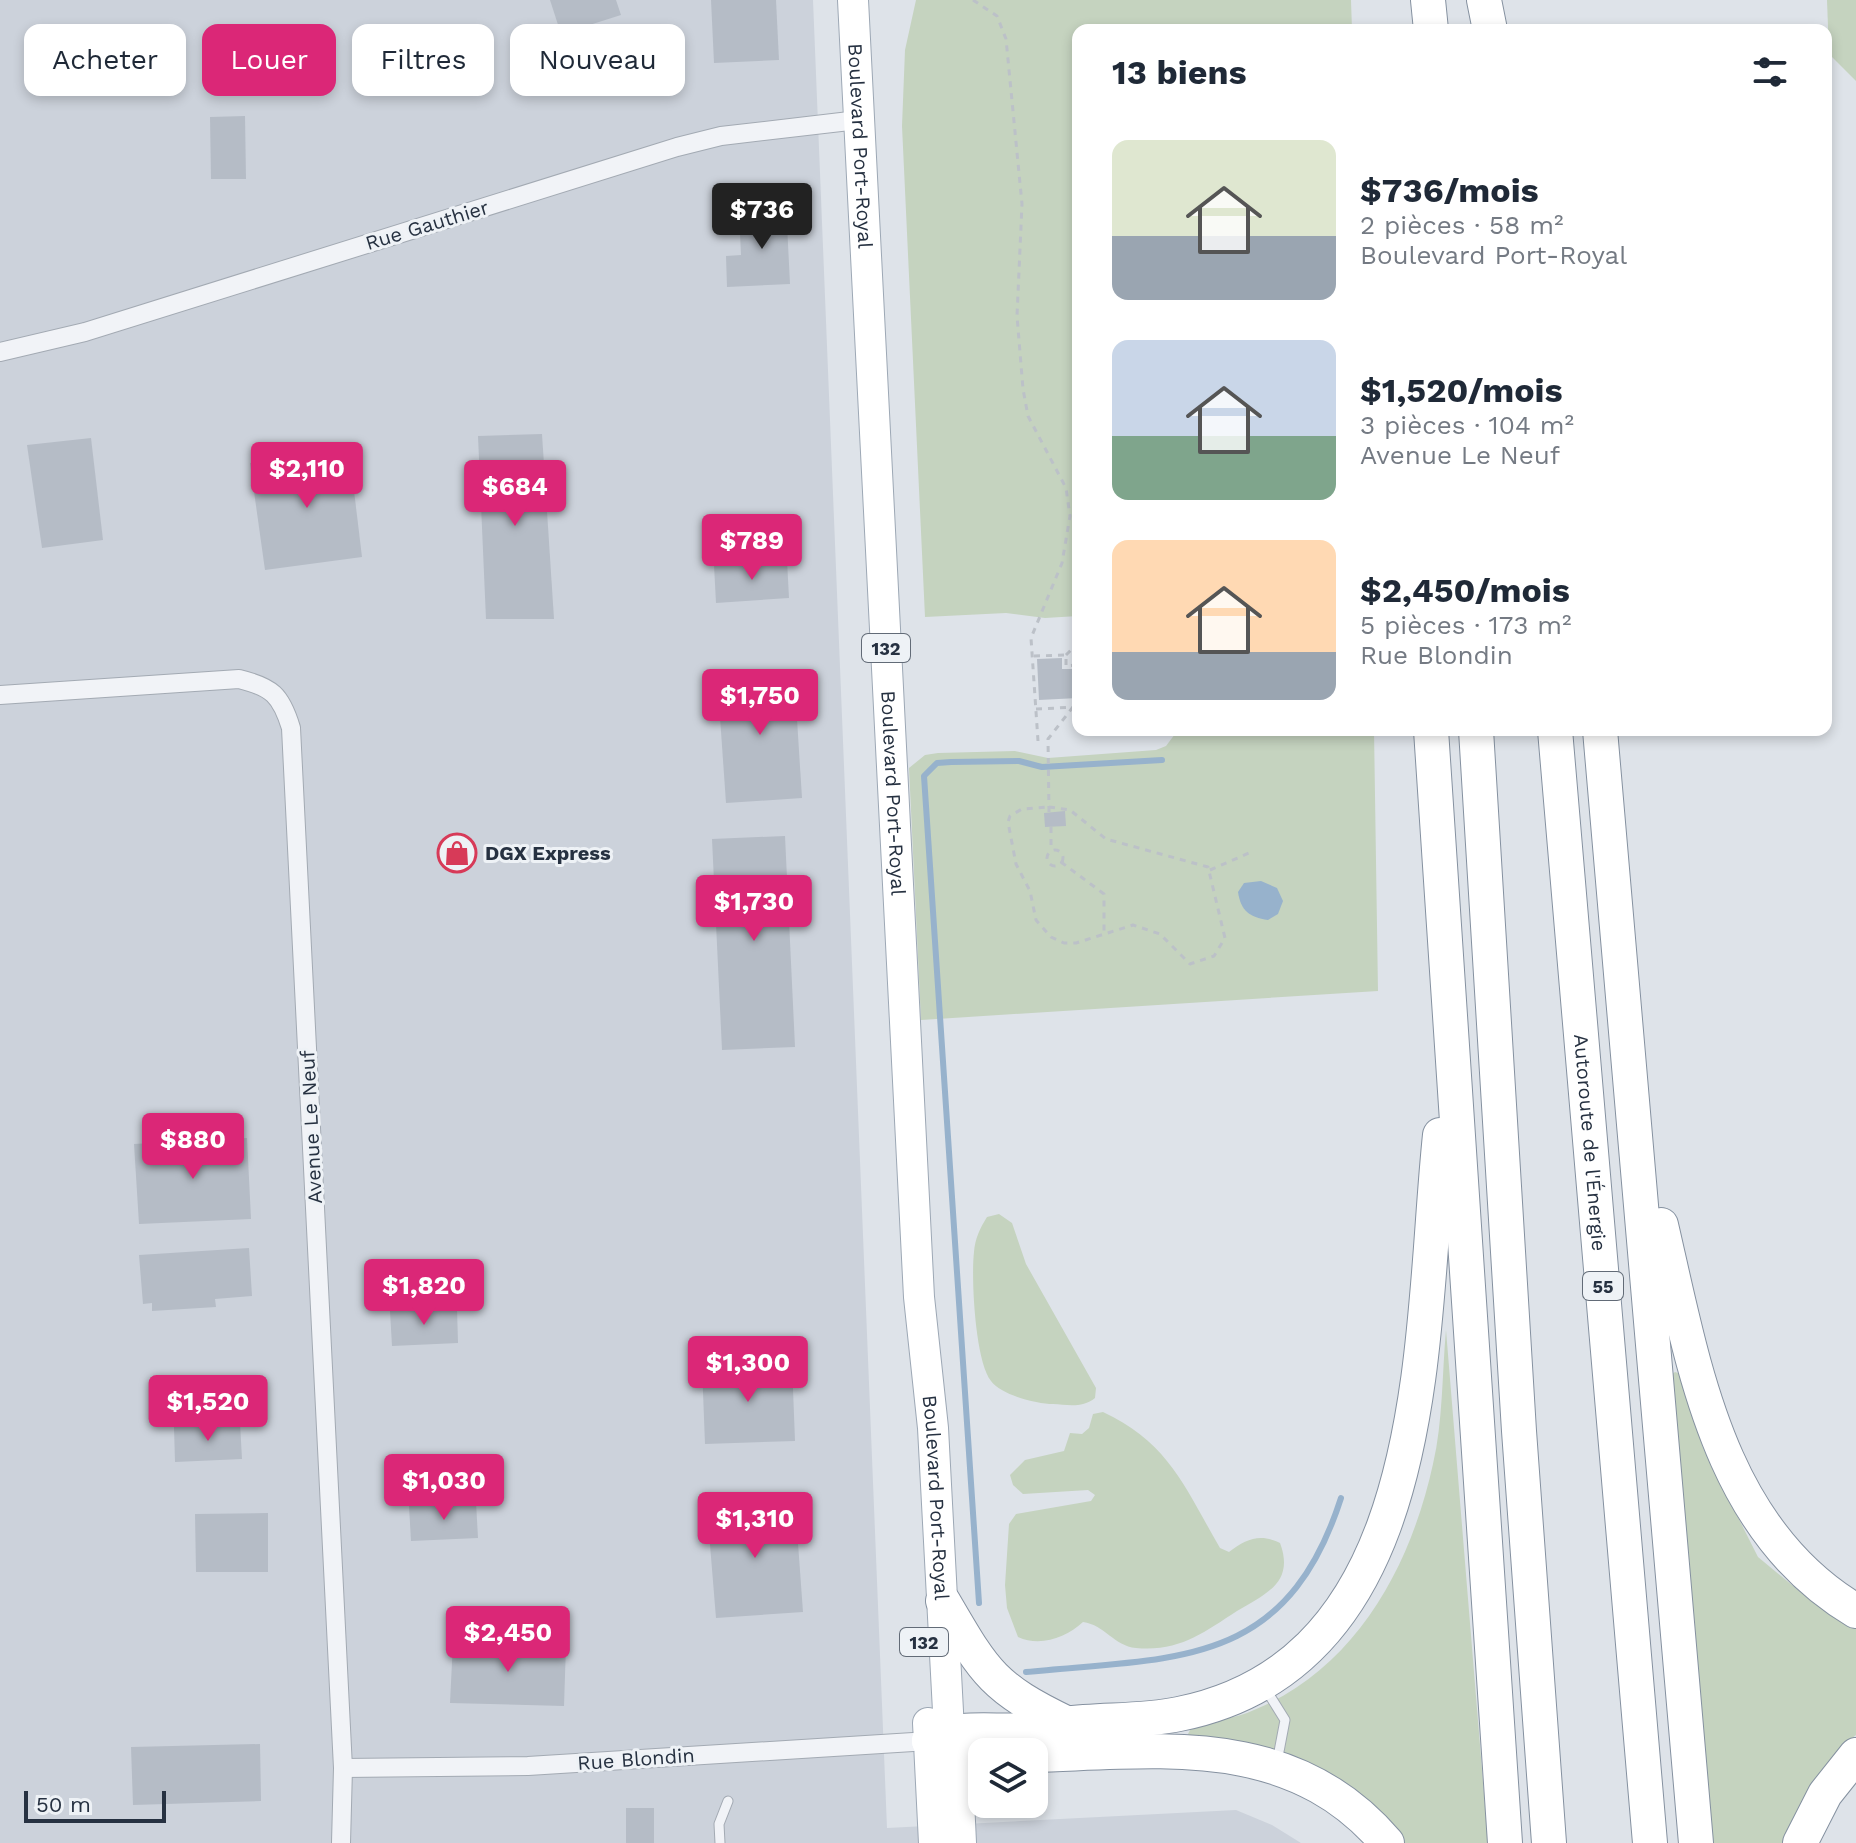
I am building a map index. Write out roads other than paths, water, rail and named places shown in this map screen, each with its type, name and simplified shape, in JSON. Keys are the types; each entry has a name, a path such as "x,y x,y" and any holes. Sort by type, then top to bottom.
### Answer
{"highway":[{"path":"1427,0 1428,24"},
{"path":"1477,0 1480,24"},
{"path":"1484,0 1489,24"},
{"path":"1431,736 1505,1843"},
{"path":"1476,736 1519,1431 1549,1843"},
{"name":"Autoroute de l'Énergie","path":"1556,736 1650,1843"},
{"path":"1601,736 1696,1843"},
{"path":"954,1746 1066,1723 1142,1720 1183,1713 1223,1701 1260,1683 1305,1651 1340,1609 1379,1539 1399,1482 1414,1421 1422,1360 1431,1219 1451,1039"},
{"path":"1632,1100 1685,1337 1716,1436 1743,1491 1771,1536 1809,1577 1856,1611"},
{"path":"943,1601 977,1659 995,1681 1029,1706 1066,1723"},
{"path":"1048,1755 1195,1752 1240,1756 1276,1766 1334,1795 1387,1843"},
{"path":"1800,1843 1825,1794 1856,1755"}],"main road":[{"name":"Boulevard Port-Royal","path":"853,0 919,1297 919,1543 954,1746 934,1843"},
{"name":"Boulevard Port-Royal","path":"919,1297 933,1428 961,1843"}],"street":[{"name":"Rue Gauthier","path":"0,352 85,332 677,147 734,134 858,120"},
{"name":"Avenue Le Neuf","path":"0,695 239,679 266,686 284,705 291,728 343,1768 341,1843"},
{"name":"Rue Blondin","path":"343,1768 528,1766 954,1746"}],"lane":[{"path":"1260,1683 1285,1720 1276,1766"},
{"path":"720,1843 719,1824 728,1801"}],"water":[{"path":"1261,881 1277,888 1283,901 1278,914 1268,920 1247,912 1238,892 1244,883"}],"waterway":[{"path":"979,1603 924,776 937,763 951,762 1019,761 1042,767 1162,760"},
{"path":"1026,1672 1131,1663 1178,1655 1220,1644 1257,1624 1290,1595 1318,1554 1341,1498"}],"place":[{"name":"DGX Express","path":"457,853"}]}
